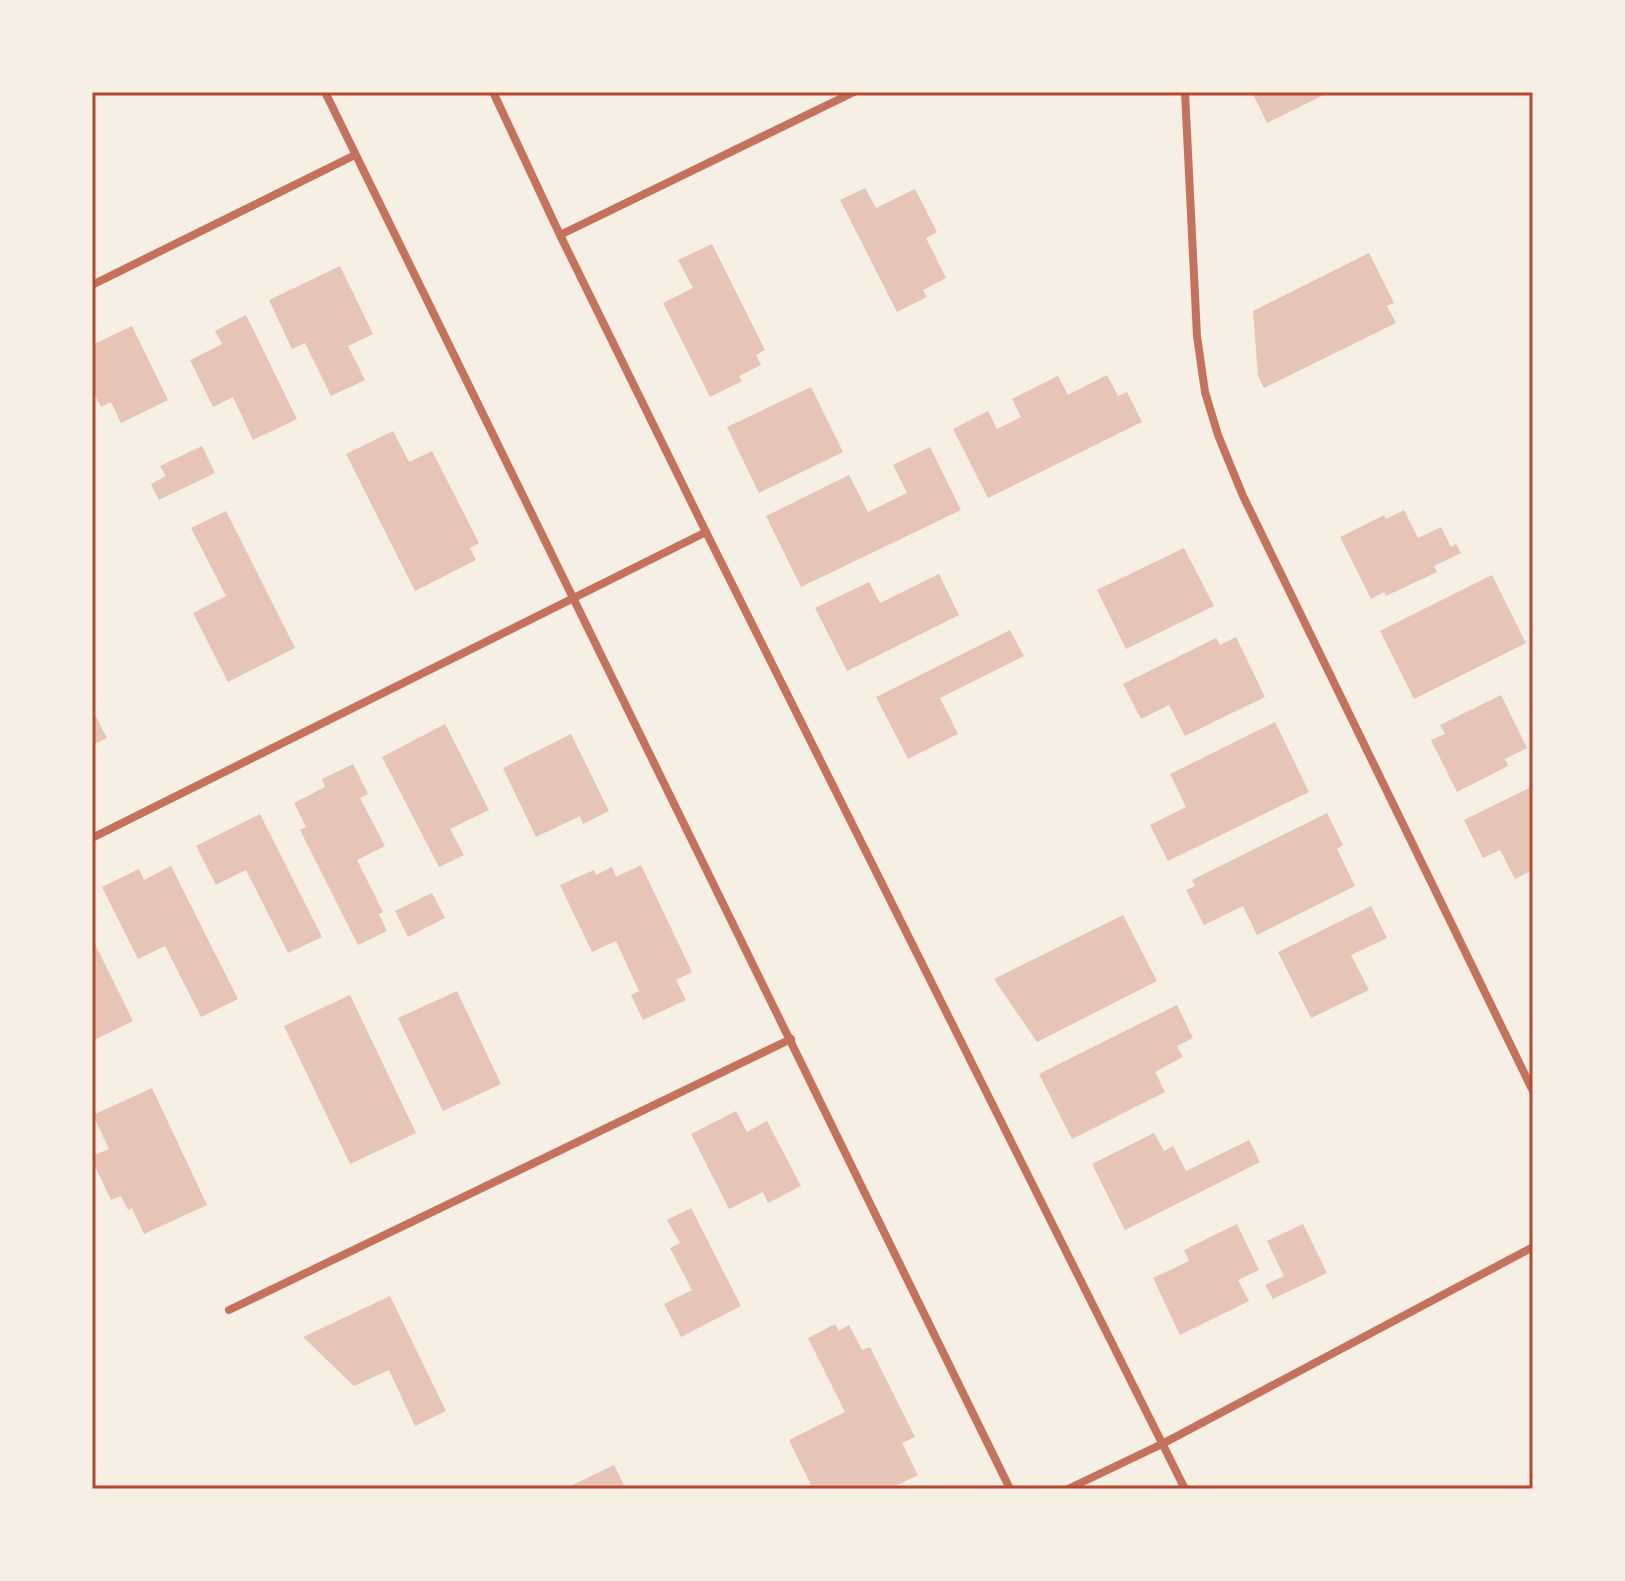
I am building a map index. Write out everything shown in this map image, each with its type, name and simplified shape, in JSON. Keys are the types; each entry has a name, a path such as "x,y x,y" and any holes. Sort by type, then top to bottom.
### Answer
{"street":[{"path":"325,92 1010,1489"},
{"path":"493,92 706,532 1185,1489"},
{"path":"560,235 854,92"},
{"path":"1185,92 1197,336 1205,392 1218,435 1243,496 1533,1091"},
{"path":"92,285 355,155"},
{"path":"92,838 706,532"},
{"path":"229,1310 791,1039"},
{"path":"1068,1489 1164,1443 1533,1247"}],"building":[{"path":"1252,92 1330,92 1267,123"},
{"path":"865,188 876,208 915,189 937,232 926,238 946,278 923,290 927,297 897,312 840,200"},
{"path":"712,244 765,350 756,355 761,365 739,376 742,381 710,397 663,303 693,288 678,260"},
{"path":"1369,253 1394,303 1387,306 1396,323 1264,388 1258,376 1253,311"},
{"path":"340,266 373,334 348,346 365,380 331,396 305,343 292,349 269,300"},
{"path":"246,315 297,419 253,440 233,397 213,407 190,360 222,344 215,331"},
{"path":"132,326 168,400 121,423 111,402 101,407 92,390 92,345"},
{"path":"1107,375 1118,396 1127,392 1142,422 988,498 953,429 988,411 997,429 1021,417 1012,399 1058,376 1068,395"},
{"path":"811,387 843,452 759,493 727,427"},
{"path":"393,431 409,462 432,451 479,543 470,548 476,560 415,591 346,454"},
{"path":"202,446 215,473 159,500 151,484 166,476 160,466"},
{"path":"930,447 961,510 801,587 766,516 849,475 868,512 907,493 893,465"},
{"path":"1404,510 1418,538 1441,527 1451,547 1456,544 1461,553 1434,566 1437,572 1386,596 1384,592 1371,599 1340,537 1384,515 1386,519"},
{"path":"226,511 295,648 228,682 193,613 226,596 191,528"},
{"path":"1184,548 1214,606 1126,649 1097,590"},
{"path":"939,574 959,615 847,671 815,608 869,582 880,603"},
{"path":"1492,575 1526,643 1414,699 1380,631"},
{"path":"1010,630 1024,656 940,698 958,734 908,759 876,697"},
{"path":"1236,637 1265,697 1185,736 1169,705 1141,719 1123,684 1216,638 1220,645"},
{"path":"1501,695 1527,748 1505,759 1508,766 1457,792 1431,740 1445,734 1440,725"},
{"path":"92,709 107,738 92,745"},
{"path":"1275,722 1309,792 1168,861 1150,825 1186,807 1170,774"},
{"path":"445,724 489,810 450,829 464,855 439,867 382,757"},
{"path":"571,734 609,811 583,824 580,816 536,837 503,768"},
{"path":"353,764 368,794 360,798 385,846 357,860 383,912 379,914 387,931 358,945 300,830 306,827 294,803 325,787 322,779"},
{"path":"1533,786 1533,870 1515,879 1500,850 1483,858 1464,820"},
{"path":"1327,813 1343,845 1337,849 1355,886 1257,935 1243,906 1204,925 1186,890 1195,886 1192,880"},
{"path":"260,814 322,937 288,953 246,870 216,885 196,846"},
{"path":"641,865 692,972 676,980 686,1000 643,1020 631,995 639,991 616,941 592,952 560,885 594,870 596,875 612,867 616,877"},
{"path":"171,866 238,999 201,1017 165,946 138,959 102,887 139,869 144,880"},
{"path":"432,893 445,918 408,937 395,911"},
{"path":"1371,906 1387,938 1351,955 1369,990 1311,1018 1278,952"},
{"path":"1123,915 1157,981 1037,1042 994,979"},
{"path":"92,938 133,1021 92,1041"},
{"path":"457,991 501,1084 443,1111 398,1018"},
{"path":"350,995 416,1133 350,1164 284,1026"},
{"path":"1177,1005 1193,1038 1177,1046 1183,1057 1155,1072 1165,1092 1072,1139 1039,1074"},
{"path":"152,1088 207,1205 144,1234 132,1208 128,1210 121,1196 111,1200 92,1160 92,1156 109,1149 93,1115"},
{"path":"736,1111 747,1132 767,1121 801,1186 768,1203 763,1192 729,1209 691,1134"},
{"path":"1154,1133 1164,1151 1173,1146 1186,1171 1249,1140 1260,1162 1125,1230 1092,1164"},
{"path":"691,1208 741,1306 681,1337 664,1304 692,1290 670,1248 680,1243 667,1220"},
{"path":"1237,1224 1259,1270 1238,1280 1249,1301 1180,1335 1153,1278 1189,1261 1184,1250"},
{"path":"1303,1224 1327,1273 1273,1299 1265,1285 1284,1276 1267,1241"},
{"path":"390,1296 446,1411 415,1426 389,1370 354,1386 303,1337"},
{"path":"835,1324 839,1331 849,1325 862,1350 870,1347 915,1437 902,1443 918,1475 889,1489 813,1489 789,1440 845,1412 808,1338"},
{"path":"614,1465 626,1489 564,1489"}]}
